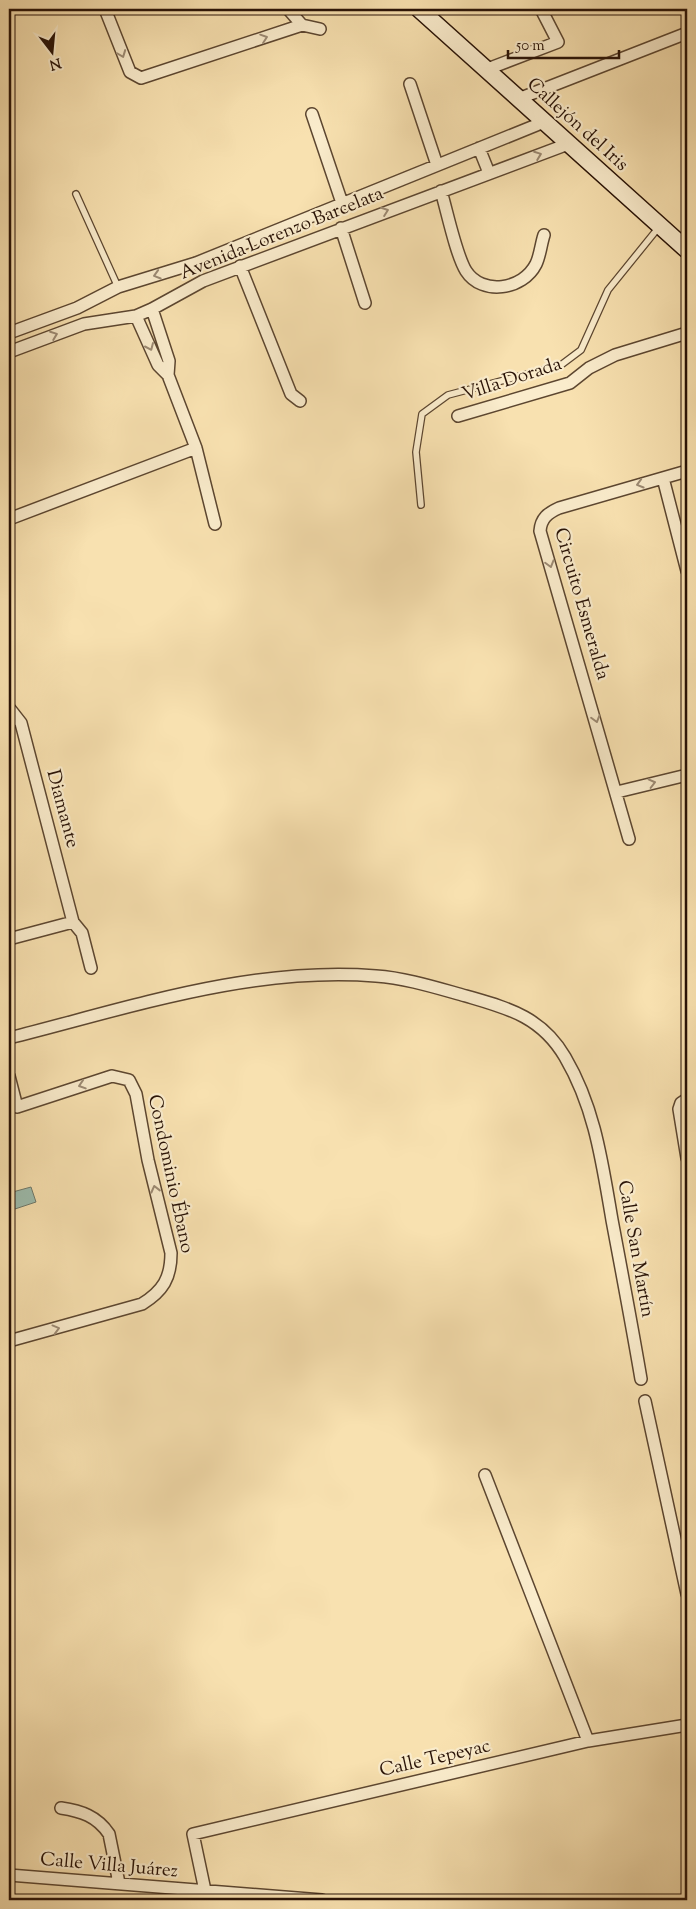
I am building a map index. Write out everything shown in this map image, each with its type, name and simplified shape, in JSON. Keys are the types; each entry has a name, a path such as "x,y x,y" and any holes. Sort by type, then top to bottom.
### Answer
{"street":[{"path":"104,9 130,72 141,78 302,25 320,29"},
{"path":"288,9 302,25"},
{"name":"Callejón del Iris","path":"419,9 687,250"},
{"path":"485,70 558,42 540,9"},
{"path":"518,99 687,32"},
{"path":"410,84 437,165"},
{"path":"312,114 342,203"},
{"name":"Avenida Lorenzo Barcelata","path":"9,333 77,308 118,287 196,263 544,122"},
{"name":"Avenida Lorenzo Barcelata","path":"9,352 84,324 136,316 152,310 204,281 240,266 568,144"},
{"path":"479,148 489,173"},
{"path":"441,191 465,269 474,282 492,288 511,285 526,277 536,264 544,235"},
{"path":"341,228 365,303"},
{"path":"196,263 203,270 204,281"},
{"path":"240,266 290,394 300,401"},
{"path":"77,308 77,318 84,324"},
{"path":"152,310 169,361 168,375"},
{"path":"136,316 158,364 168,375 196,448 215,524"},
{"name":"Villa Dorada","path":"458,416 570,383 589,368 615,355 687,333"},
{"path":"9,520 196,448"},
{"name":"Circuito Esmeralda","path":"629,839 617,792 540,531 541,524 544,517 559,508 687,471"},
{"path":"663,478 687,571"},
{"name":"Diamante","path":"10,709 21,724 73,922 82,933 91,968"},
{"path":"617,792 687,775"},
{"path":"9,939 73,922"},
{"name":"Calle San Martín","path":"9,1038 122,1010 173,995 264,979 325,974 378,976 425,985 504,1007 522,1014 537,1025 563,1054 595,1125 641,1379"},
{"name":"Condominio Ébano","path":"9,1076 17,1107 112,1076 129,1080 136,1094 148,1160 171,1253 171,1268 166,1283 156,1296 142,1304 9,1341"},
{"path":"687,1099 681,1103 679,1109 687,1158"},
{"path":"645,1401 687,1594"},
{"path":"485,1475 588,1741"},
{"name":"Calle Tepeyac","path":"206,1896 193,1834 588,1741 687,1725"},
{"path":"61,1808 88,1814 105,1828 109,1834 120,1883"},
{"name":"Calle Villa Juárez","path":"9,1875 120,1883 206,1896 322,1900"}],"lane":[{"path":"76,194 118,287"},
{"path":"421,505 416,452 422,414 448,395 561,365 581,350 608,290 660,226"}],"shaded area":[{"path":"31,1187 36,1202 9,1211 9,1193"}]}
